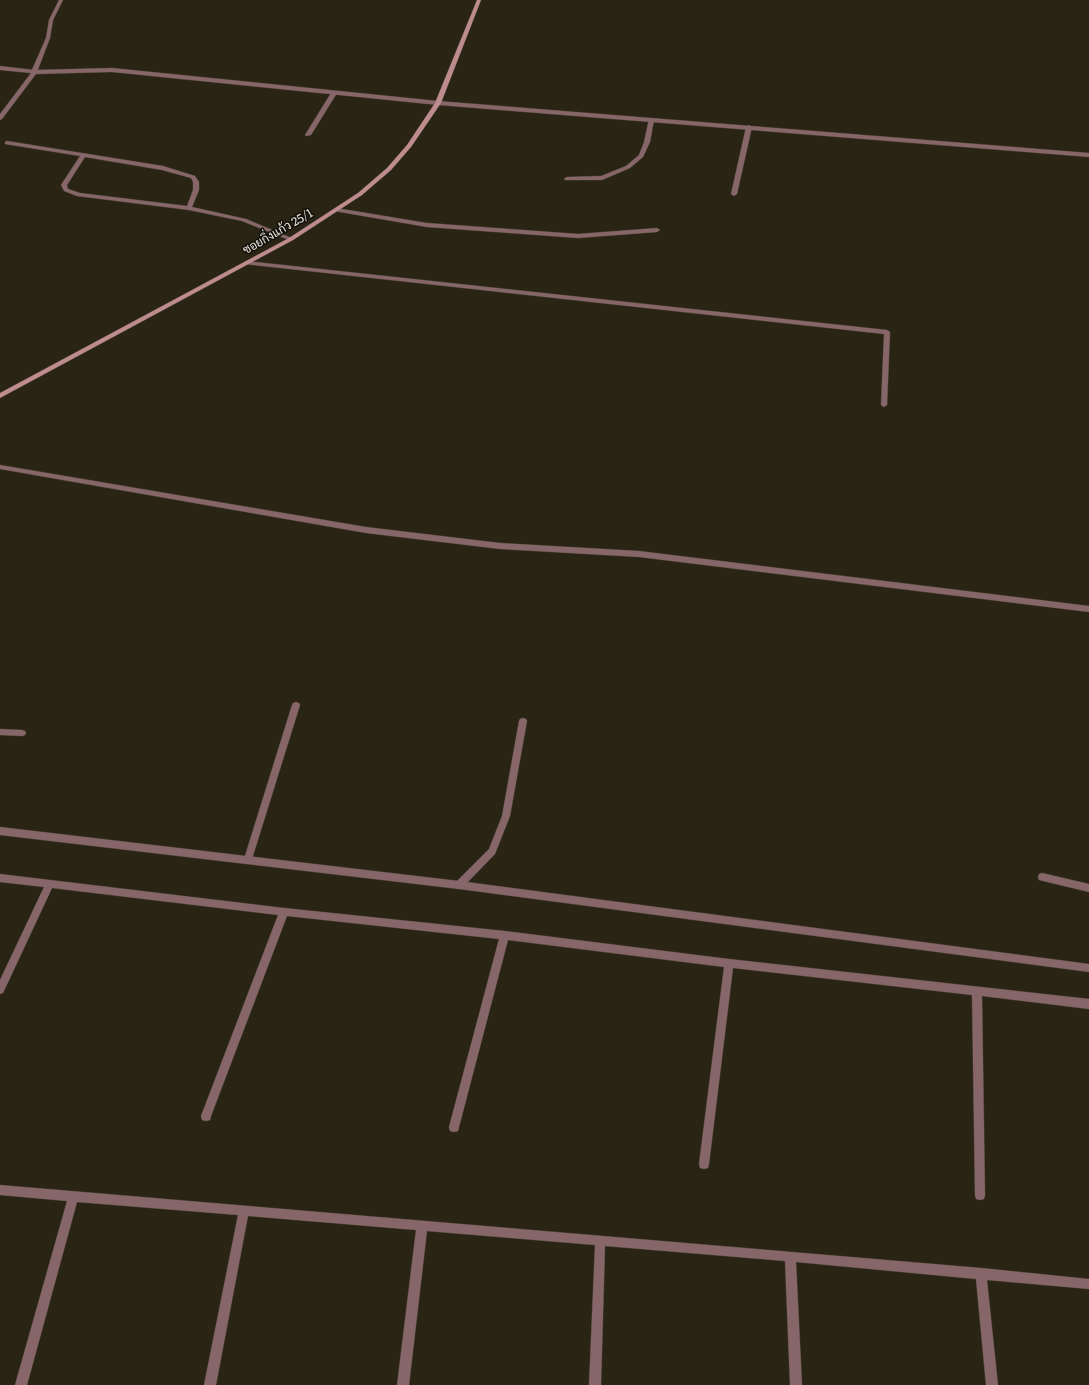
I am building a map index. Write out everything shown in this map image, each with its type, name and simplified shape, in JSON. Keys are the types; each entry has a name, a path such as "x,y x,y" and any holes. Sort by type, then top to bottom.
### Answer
{"street":[{"path":"0,118 34,72 48,38 51,20 61,0"},
{"name":"ซอยกิ่งแก้ว 25/1","path":"0,396 291,239 360,194 390,169 409,146 438,103 479,0"},
{"path":"0,68 34,72 112,70 438,103 1089,155"},
{"path":"308,135 334,93"},
{"path":"567,179 602,178 628,167 641,156 647,142 651,120"},
{"path":"734,194 749,127"},
{"path":"7,143 163,168 193,177 196,182 196,190 189,208"},
{"path":"84,155 64,185 66,190 79,195 189,208 244,220 291,239"},
{"path":"336,210 427,225 578,236 657,230"},
{"path":"246,263 887,332 884,405"},
{"path":"0,467 366,530 500,546 639,554 1089,609"},
{"path":"248,860 296,705"},
{"path":"459,885 492,851 506,816 523,721"},
{"path":"0,732 22,733"},
{"path":"0,831 459,885 1089,968"},
{"path":"1042,877 1089,888"},
{"path":"0,878 284,912 505,935 729,963 1089,1004"},
{"path":"0,990 50,883"},
{"path":"206,1116 284,912"},
{"path":"454,1127 505,935"},
{"path":"704,1164 729,963"},
{"path":"977,992 980,1195"},
{"path":"0,1190 790,1256 1089,1284"},
{"path":"21,1385 73,1196"},
{"path":"210,1385 244,1210"},
{"path":"403,1385 422,1226"},
{"path":"595,1385 600,1241"},
{"path":"790,1256 796,1385"},
{"path":"981,1273 992,1385"}]}
